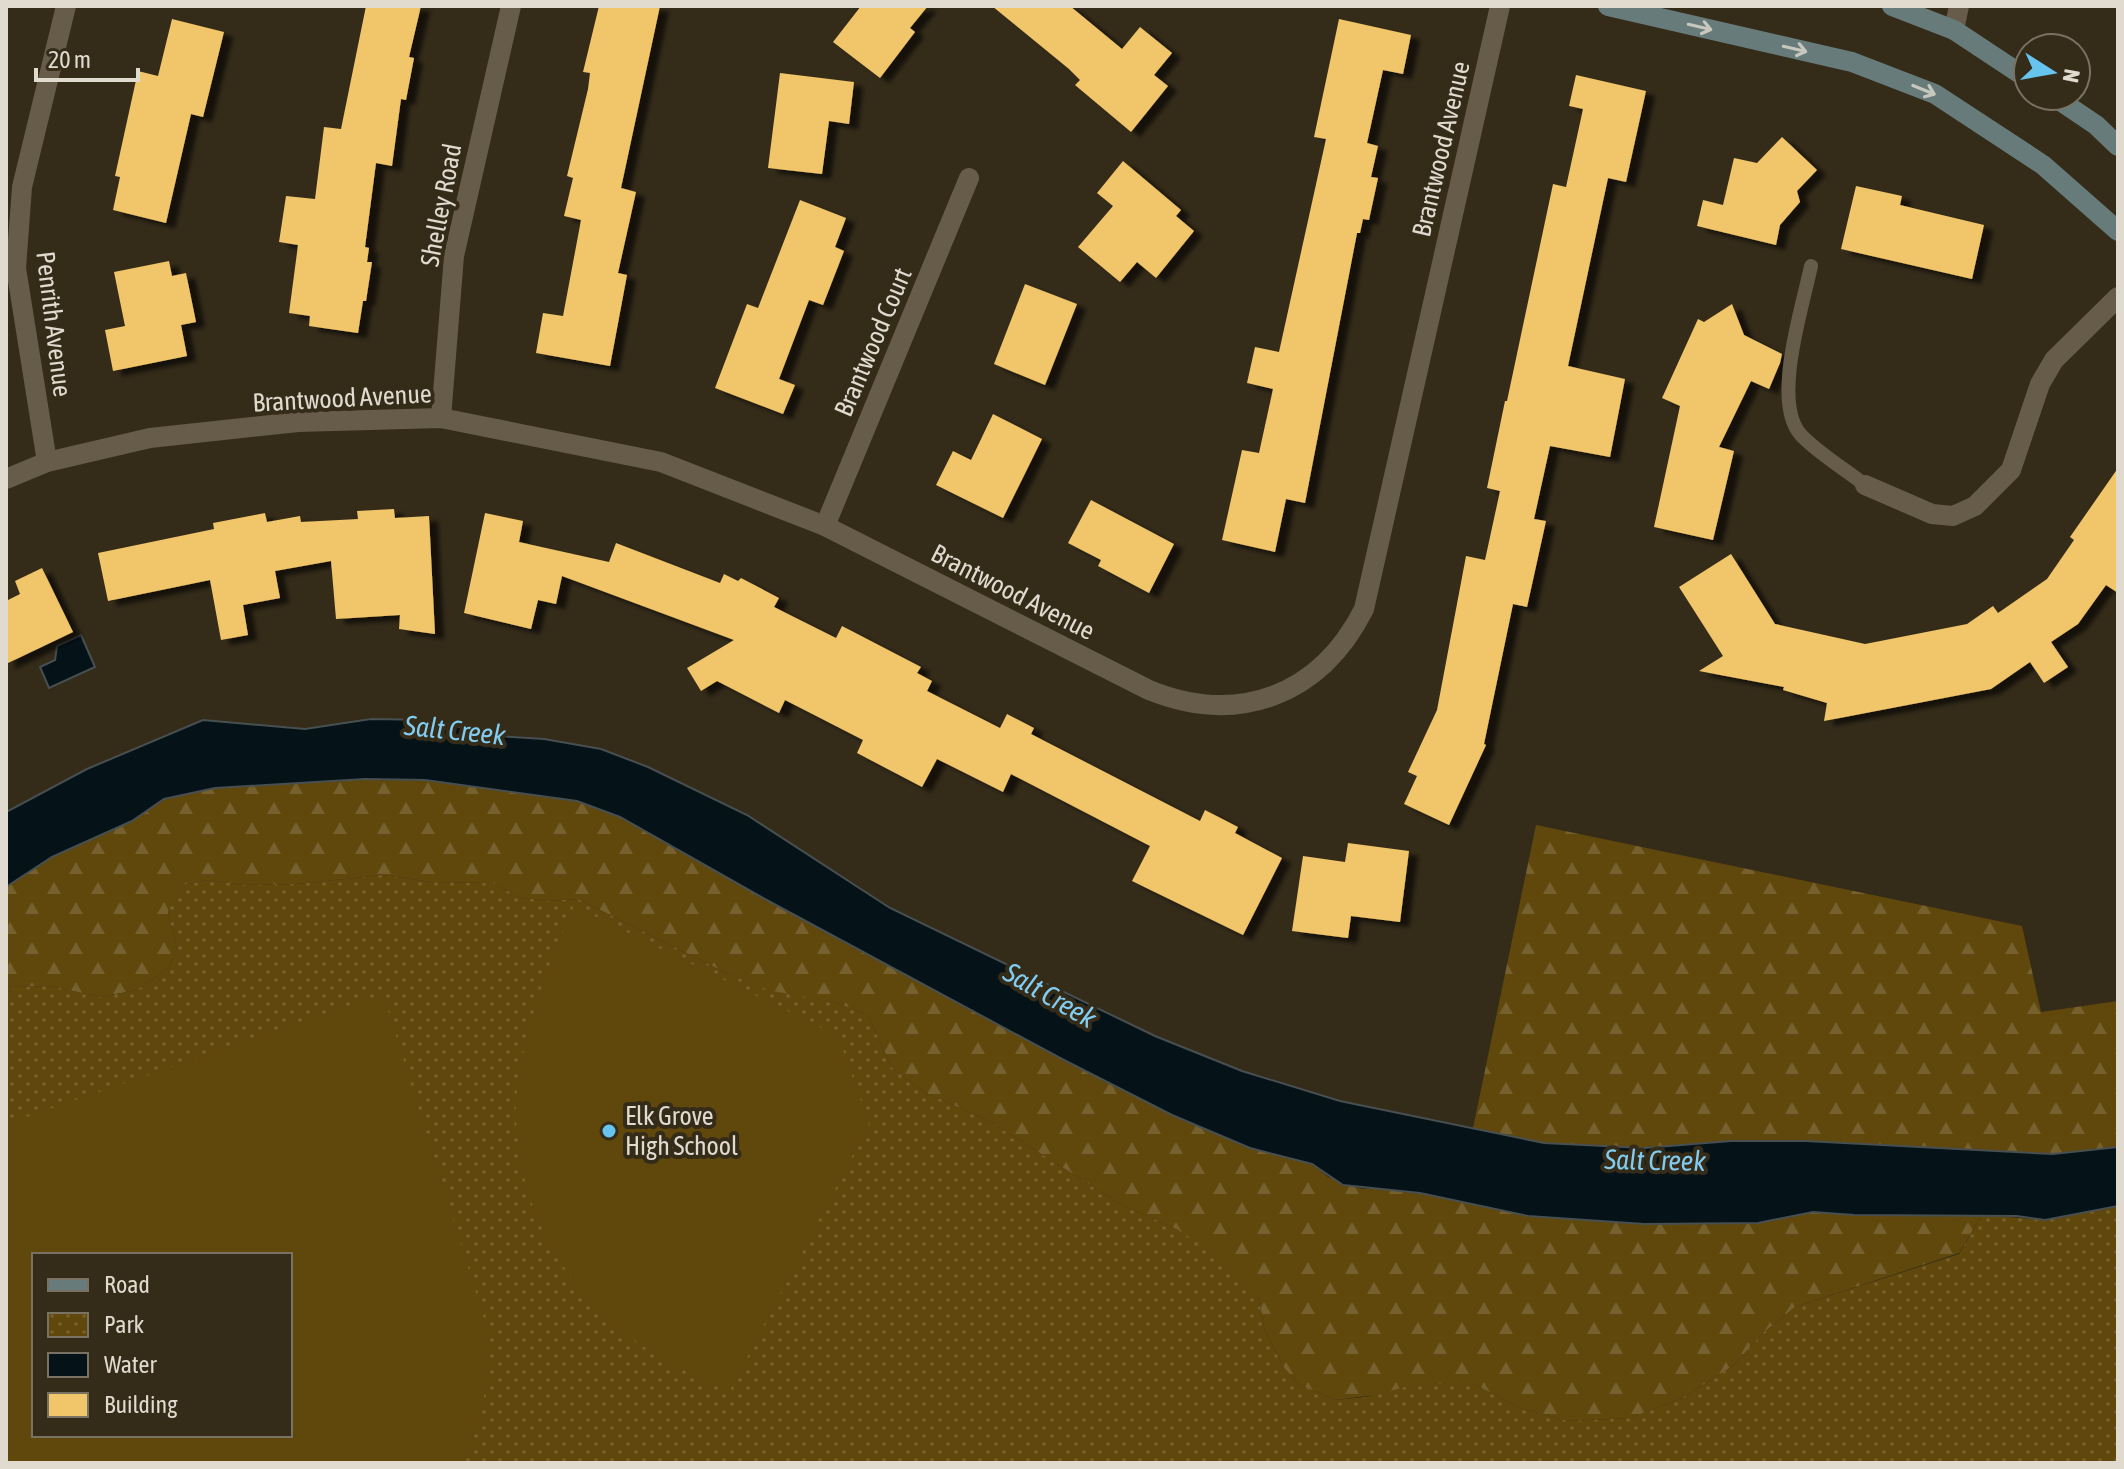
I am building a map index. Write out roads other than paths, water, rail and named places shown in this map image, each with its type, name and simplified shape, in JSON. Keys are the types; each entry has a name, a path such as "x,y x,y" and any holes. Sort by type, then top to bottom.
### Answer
{"main road":[{"path":"1608,6 1852,62 1935,94 2043,165 2118,231"},
{"path":"1892,6 1954,30 2012,68"},
{"path":"2077,112 2118,146"}],"street":[{"name":"Penrith Avenue","path":"47,462 16,268 22,187 66,6"},
{"name":"Shelley Road","path":"441,418 454,256 511,6"},
{"name":"Brantwood Avenue","path":"6,479 47,462 150,438 298,422 441,418 661,462 825,526 1149,690 1200,705 1226,706 1253,702 1278,694 1320,669 1353,631 1364,609 1500,6"},
{"path":"1954,30 1959,6"},
{"name":"Brantwood Court","path":"825,526 969,178"},
{"path":"1865,485 1932,514 1953,516 1975,506 2011,470 2040,384 2054,360 2118,297"}],"lane":[{"path":"1811,266 1789,371 1787,389 1791,411 1800,434 1865,485"}],"water":[{"path":"81,635 95,667 49,688 40,667 55,660 57,646"},
{"name":"Salt Creek","path":"371,719 432,720 497,736 544,739 601,749 648,767 747,815 890,908 1155,1036 1242,1071 1340,1101 1544,1143 1644,1148 1731,1141 1806,1141 2053,1154 2118,1147 2118,1206 2045,1220 2017,1216 1813,1212 1758,1223 1644,1224 1528,1216 1420,1193 1343,1185 1312,1164 1250,1148 1172,1115 763,898 620,817 577,801 425,780 365,779 215,788 164,799 132,821 52,857 6,887 6,812 87,769 203,720 305,729"}],"place":[{"name":"Elk Grove High School","path":"609,1131"}]}
